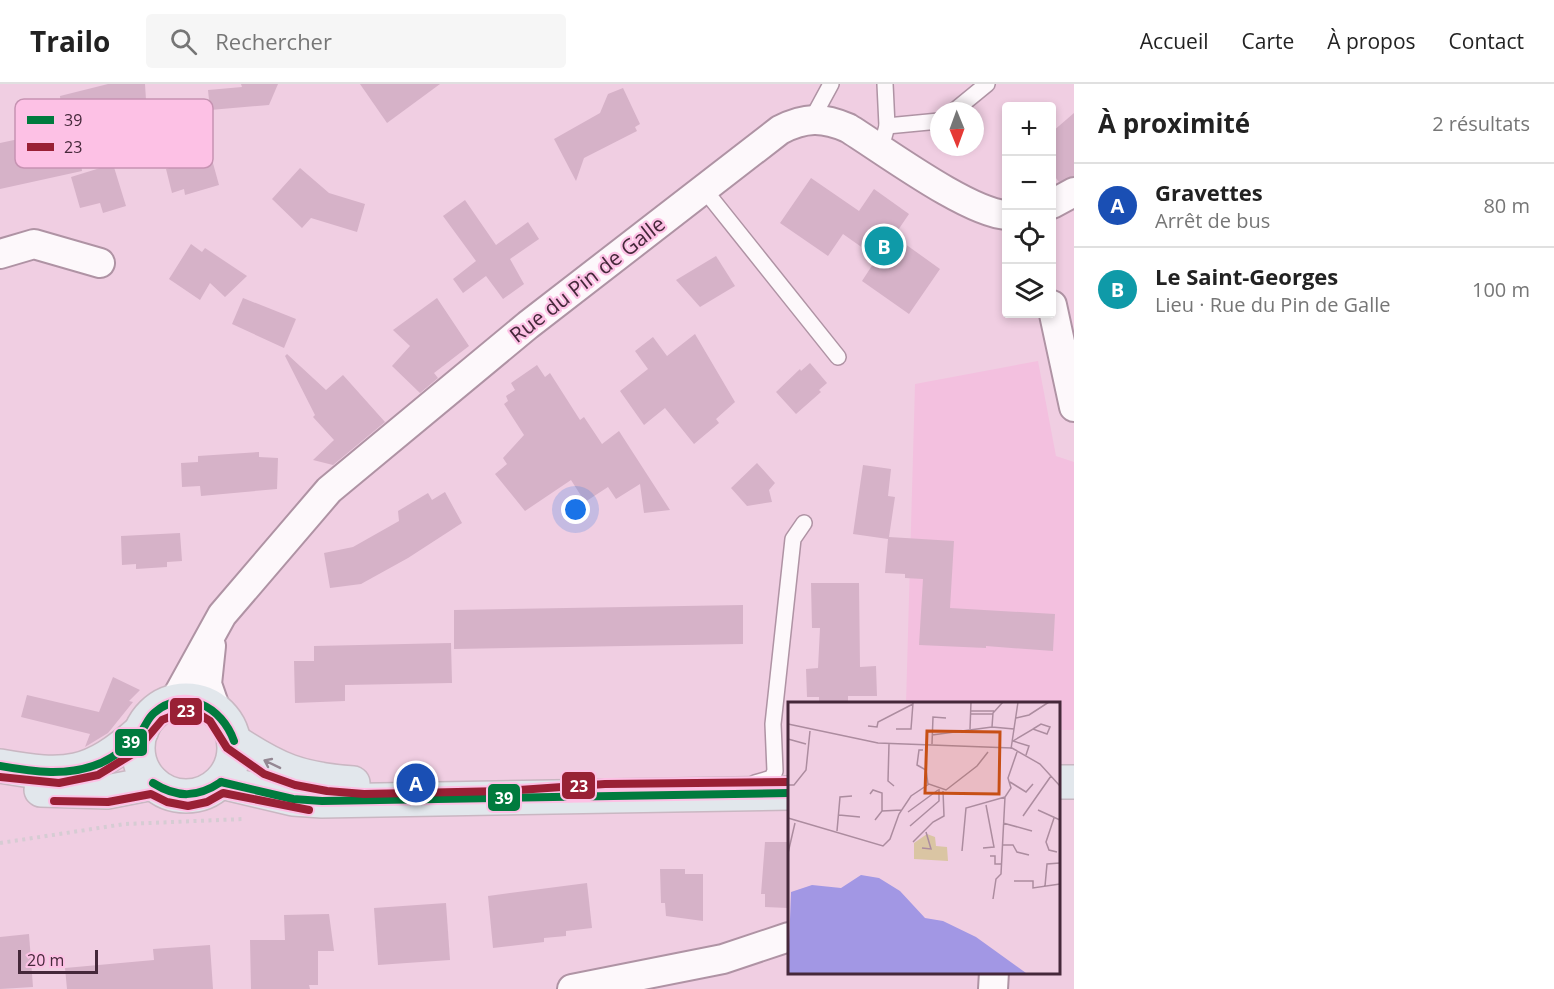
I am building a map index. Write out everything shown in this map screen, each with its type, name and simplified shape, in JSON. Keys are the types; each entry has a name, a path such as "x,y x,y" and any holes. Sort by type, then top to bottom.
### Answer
{"main road":[{"path":"0,766 44,774 77,771 97,765 116,754 142,730 155,713 174,702 203,703 216,710 231,729 234,741 234,756 229,770 221,782 209,791 194,796 180,796 165,791 153,783 139,758 138,744 142,730"},
{"path":"234,741 269,765 298,775 364,784 504,781 604,774 784,778"},
{"path":"221,782 293,799 322,801 666,795 784,778"},
{"path":"0,786 74,793 107,792 153,783"}],"street":[{"path":"812,119 830,120 884,137 971,203 1002,215"},
{"name":"Rue du Pin de Galle","path":"174,702 222,615 329,490 528,325 703,188 780,130 795,122 812,119"},
{"path":"1056,202 1074,192"},
{"path":"0,254 34,244 100,263"},
{"path":"1055,318 1074,406"},
{"name":"Rue du Pin de Galle","path":"216,710 207,684 208,654 222,615"},
{"path":"572,989 723,959 788,937"},
{"path":"993,989 994,974"}],"lane":[{"path":"812,119 831,84"},
{"path":"885,84 884,137 930,124"},
{"path":"965,102 987,84"},
{"path":"703,188 838,357"},
{"path":"784,778 773,724 793,538 804,523"}],"shaded area":[{"path":"1038,361 1056,456 1074,462 1074,730 1059,730 1059,702 906,702 915,384"}],"building":[{"path":"108,84 145,84 146,99 60,99 60,96"},
{"path":"241,84 278,84 269,105 213,110 213,99 209,99 208,90 242,87"},
{"path":"360,84 440,84 387,123"},
{"path":"623,88 640,124 635,127 637,131 584,158 576,181 554,139 600,113 608,94"},
{"path":"1074,113 1074,176 1059,182 1056,178 1056,129"},
{"path":"15,140 15,168 82,168 82,171 0,189 0,143"},
{"path":"213,163 219,185 185,195 184,189 172,193 166,169 213,168"},
{"path":"100,168 114,168 126,206 103,213 100,203 80,208 71,177"},
{"path":"300,168 329,193 365,204 357,232 311,218 302,228 272,199"},
{"path":"811,178 859,211 874,189 909,214 894,236 940,269 909,314 862,281 877,258 843,234 828,256 780,223"},
{"path":"465,200 496,245 528,222 539,239 510,259 524,284 503,299 486,276 463,293 453,279 476,261 443,216"},
{"path":"191,244 202,252 205,248 247,276 225,297 210,283 200,300 169,279"},
{"path":"716,256 735,286 700,307 676,280"},
{"path":"243,298 296,319 284,348 232,324"},
{"path":"437,298 469,346 434,373 438,378 420,393 392,366 410,346 393,330"},
{"path":"695,334 735,402 716,419 719,423 694,444 665,408 644,425 620,391 648,369 635,351 653,337 667,356"},
{"path":"287,354 326,390 343,375 385,422 333,465 313,460 334,440 313,417 315,415 285,356"},
{"path":"810,363 827,383 819,390 821,392 796,414 776,392 800,369 801,371"},
{"path":"537,365 545,377 550,373 580,420 584,417 602,444 619,431 670,510 644,513 640,484 616,499 608,487 585,502 571,480 525,511 495,474 507,464 503,458 524,435 504,404 508,401 506,396 515,390 511,383"},
{"path":"259,452 259,457 278,458 277,489 201,496 200,486 182,487 181,463 198,462 198,456"},
{"path":"757,463 775,483 769,490 772,502 747,506 731,488"},
{"path":"863,465 891,469 888,496 895,497 889,537 954,541 950,608 1055,614 1053,651 986,646 986,648 919,645 923,579 905,578 905,574 885,573 888,539 853,534"},
{"path":"445,492 462,523 408,558 361,584 330,588 324,553 353,547 399,521 398,511 428,493 432,500"},
{"path":"180,533 182,561 167,562 167,567 136,569 136,564 122,565 121,536"},
{"path":"811,583 859,583 860,667 876,666 877,696 848,696 848,702 819,702 819,697 807,697 806,669 818,668 820,628 812,628"},
{"path":"743,605 743,644 454,649 454,610"},
{"path":"451,643 452,683 345,685 345,701 295,703 294,661 314,661 314,646"},
{"path":"113,677 140,690 129,701 133,702 108,733 85,747 90,734 21,717 27,695 99,712"},
{"path":"765,842 788,842 788,908 765,907 765,894 761,894"},
{"path":"660,869 685,869 685,874 703,874 703,921 666,916 665,903 661,903"},
{"path":"587,883 592,928 566,931 566,936 544,938 544,942 493,948 488,896"},
{"path":"446,903 450,960 378,965 374,908"},
{"path":"329,914 334,951 318,951 318,985 309,985 310,989 251,989 250,940 285,940 284,915"},
{"path":"29,934 33,987 0,989 0,937"},
{"path":"210,945 213,989 67,989 65,968 154,960 153,949"}],"transit line":[{"name":"39","path":"0,766 63,772 101,763 117,754 132,741 154,713 178,701 190,701 212,710 221,718 234,741"},
{"name":"23","path":"0,777 59,783 98,775 134,753 162,720 185,711 197,713 210,721 227,748 264,774 295,785 327,791 364,794 504,791 605,784 788,782"},
{"name":"39","path":"221,782 293,799 322,801 788,793"},
{"name":"39","path":"153,783 170,791 187,794 204,791 221,782"},
{"name":"23","path":"54,801 108,802 151,794 167,802 188,806 207,802 223,793 309,810"}],"place":[{"name":"Le Saint-Georges","path":"884,246"},
{"name":"Gravettes","path":"416,783"}]}
